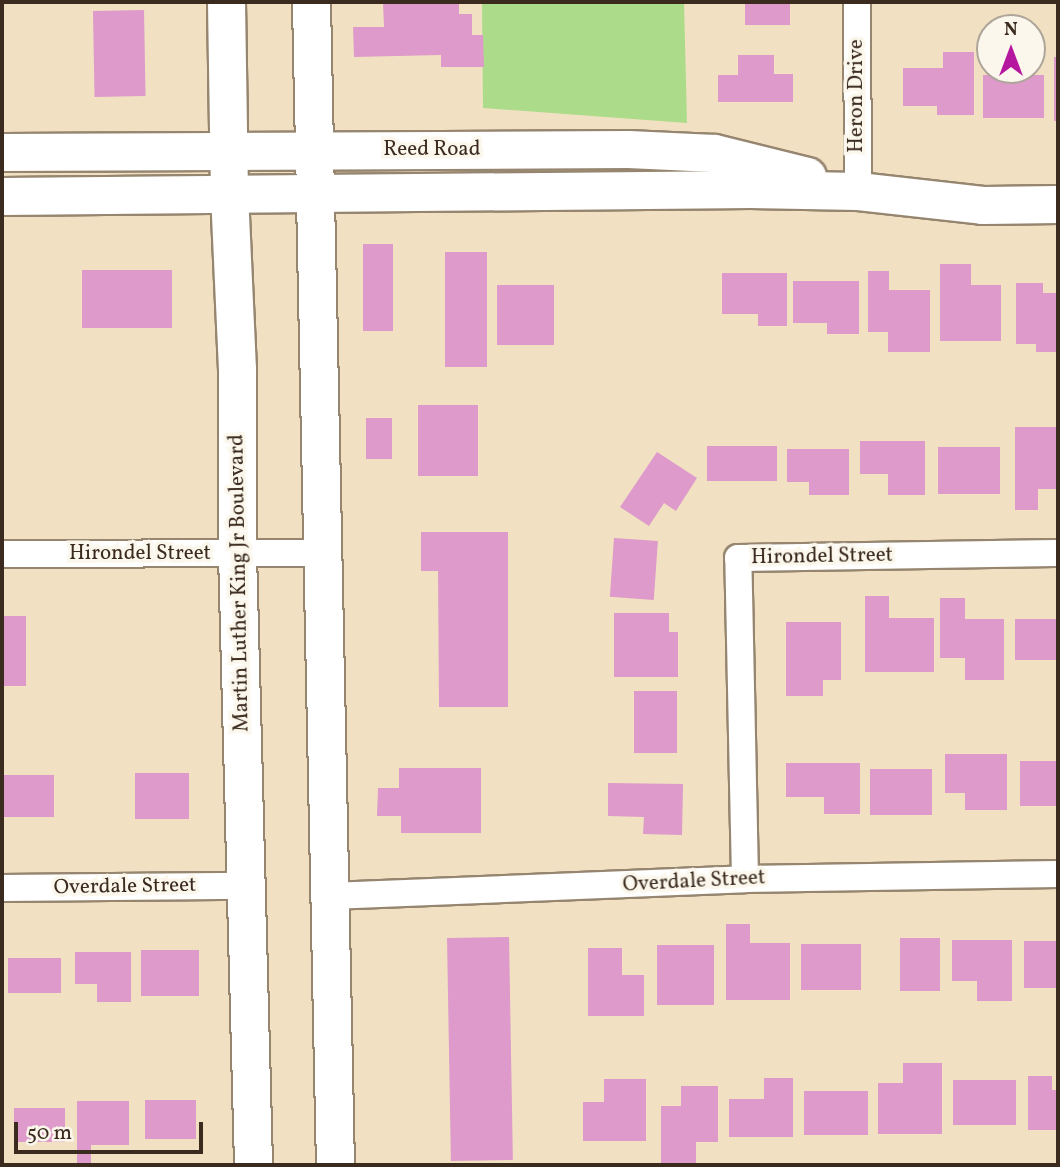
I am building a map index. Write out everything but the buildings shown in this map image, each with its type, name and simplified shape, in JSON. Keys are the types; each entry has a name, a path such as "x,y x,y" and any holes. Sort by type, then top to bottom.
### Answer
{"main road":[{"name":"Martin Luther King Jr Boulevard","path":"226,2 229,193 237,369 237,553 248,886 253,1165"},
{"path":"310,2 335,1165"},
{"name":"Reed Road","path":"2,152 628,149 714,153 790,170 858,191"},
{"name":"Reed Road","path":"2,196 315,191 858,191 982,205 1058,204"}],"street":[{"name":"Heron Drive","path":"857,2 858,191"},
{"name":"Hirondel Street","path":"2,554 320,553"},
{"name":"Hirondel Street","path":"745,879 738,558 1058,553"},
{"name":"Overdale Street","path":"330,897 745,879 1058,874"},
{"name":"Overdale Street","path":"2,888 248,886"}],"green space":[{"path":"482,2 684,2 687,123 483,108"}]}
